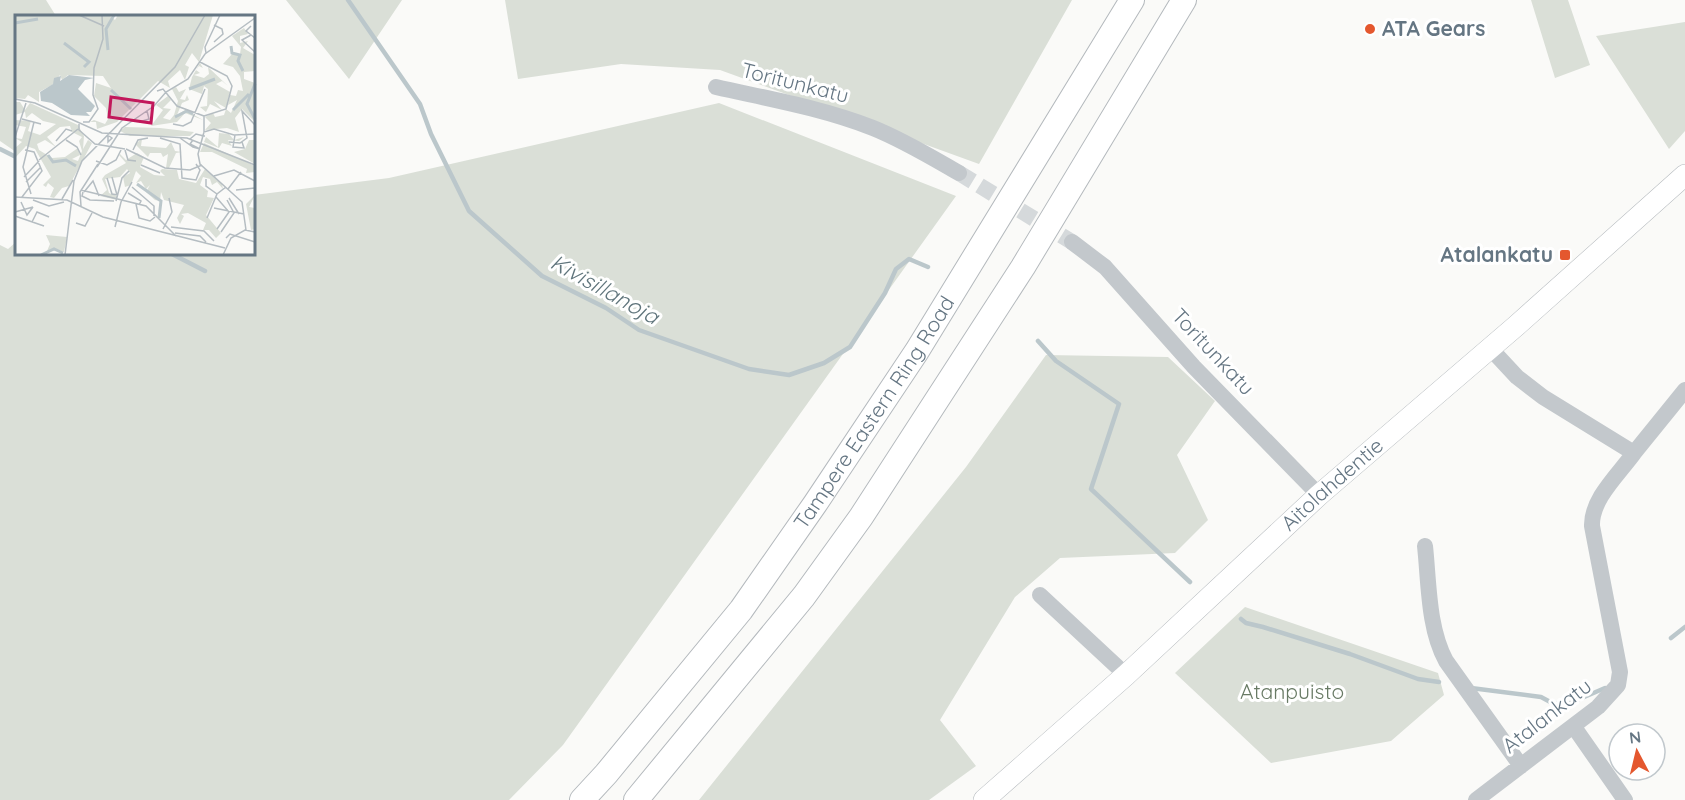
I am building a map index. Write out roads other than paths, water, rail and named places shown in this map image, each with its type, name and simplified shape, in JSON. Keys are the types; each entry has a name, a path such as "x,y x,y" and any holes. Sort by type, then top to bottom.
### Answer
{"highway":[{"name":"Tampere Eastern Ring Road","path":"582,800 741,610 815,504 917,351 1132,0"},
{"name":"Tampere Eastern Ring Road","path":"636,800 804,596 861,517 1023,267 1184,0"}],"main road":[{"name":"Aitolahdentie","path":"984,800 1126,675 1319,495 1490,348 1685,175"}],"street":[{"name":"Toritunkatu","path":"716,87 788,102 873,128 902,141 959,173"},
{"name":"Toritunkatu","path":"1072,242 1105,267 1194,368 1319,495"},
{"path":"1490,348 1517,377 1543,397 1634,453 1685,390"},
{"name":"Atalankatu","path":"1476,800 1574,727 1598,707 1618,685 1620,672 1592,526 1592,515 1598,501 1634,453"},
{"path":"1425,546 1438,646 1446,661 1521,766"},
{"path":"1040,595 1126,675"},
{"path":"1574,727 1625,800"}],"waterway":[{"name":"Kivisillanoja","path":"348,0 420,104 431,134 469,211 542,276 606,308 639,330 749,369 789,375 824,363 850,347 885,293 896,269 909,259 928,267"},
{"path":"0,149 15,156"},
{"path":"174,255 205,271"},
{"name":"Kivisillanoja","path":"1038,341 1056,361 1119,404 1091,489 1190,582"},
{"path":"1241,619 1246,623 1350,654 1418,679 1439,682"},
{"path":"1671,638 1685,627"},
{"path":"1471,688 1541,697 1554,704 1568,704 1605,688"}],"tunnel":[{"path":"959,173 1072,242"}],"place":[{"name":"ATA Gears","path":"1370,29"},
{"name":"Atalankatu","path":"1565,255"}],"park label":[{"name":"Atanpuisto","path":"1292,692"}]}
